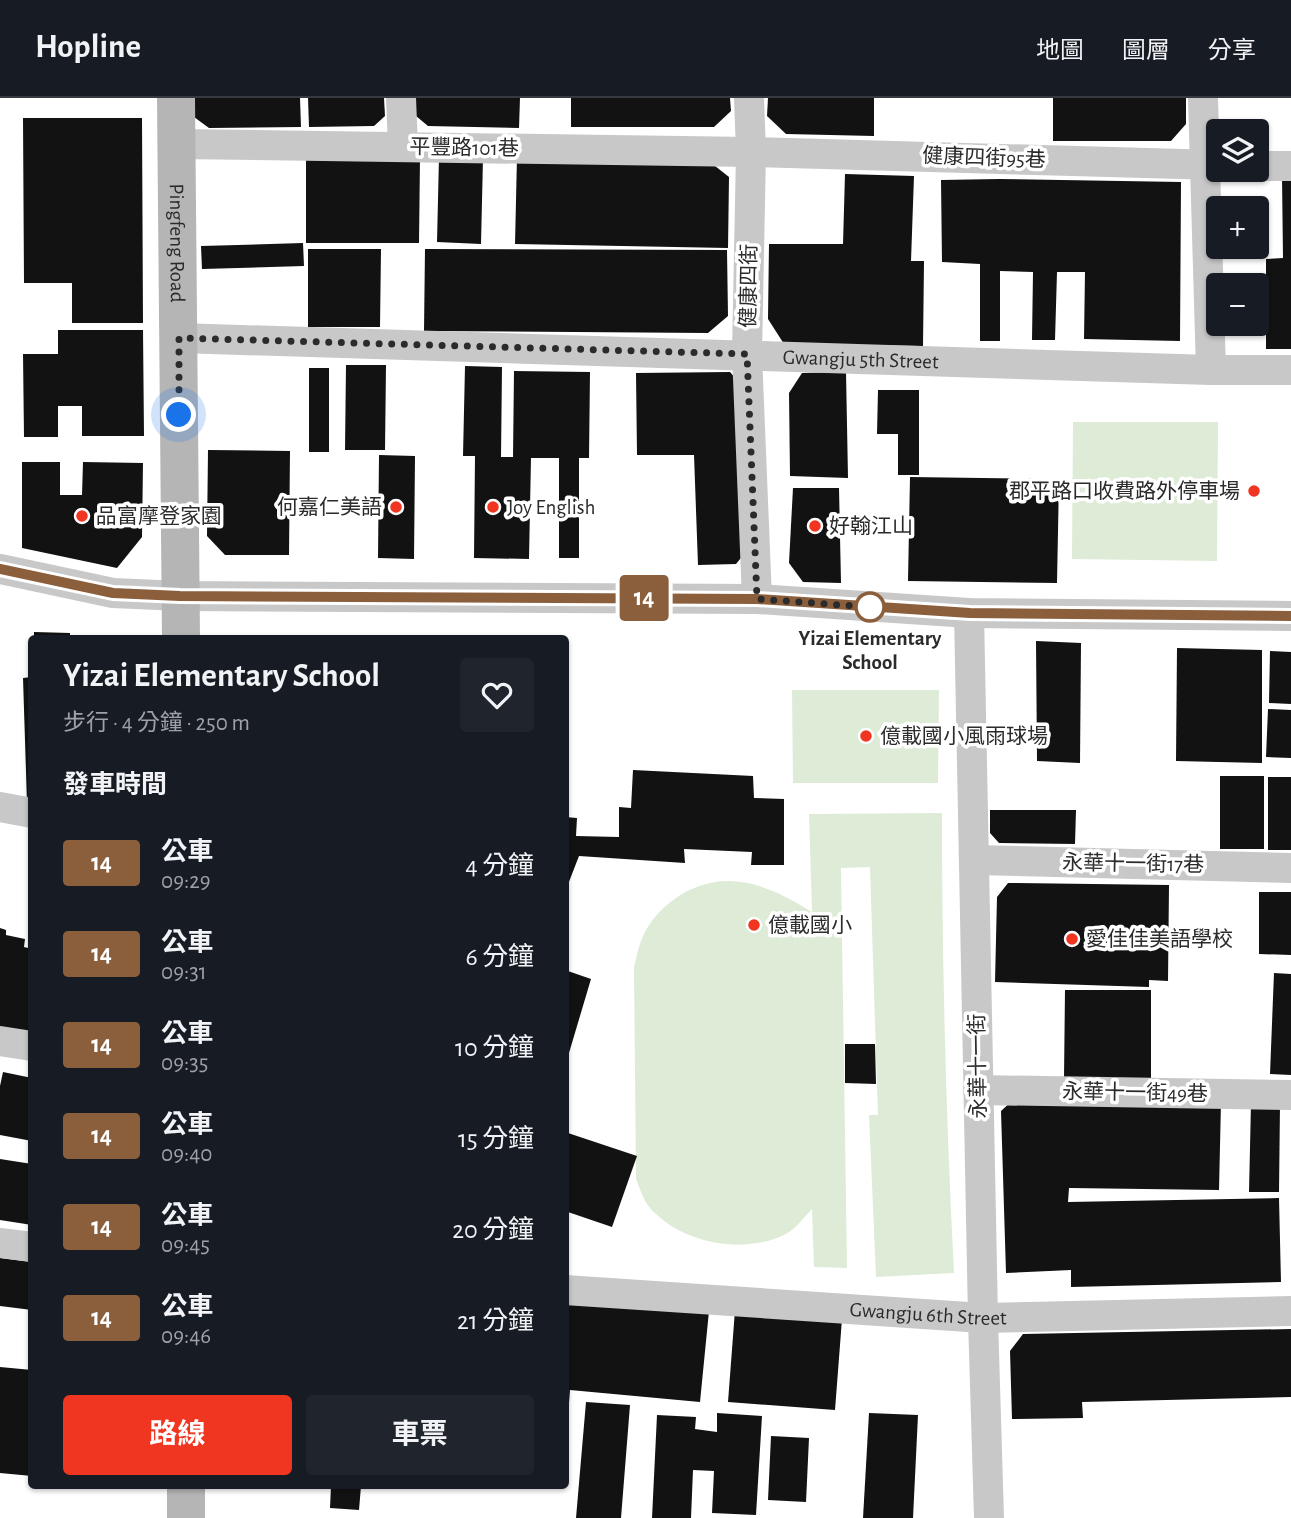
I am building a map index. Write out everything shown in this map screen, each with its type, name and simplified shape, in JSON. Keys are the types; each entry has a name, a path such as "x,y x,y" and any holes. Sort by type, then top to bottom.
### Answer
{"street":[{"name":"Pingfeng Road","path":"176,98 181,635"},
{"path":"401,98 403,147"},
{"name":"健康四街","path":"749,98 751,152 747,354 757,599"},
{"path":"1203,98 1206,123"},
{"name":"平豐路101巷","path":"177,144 751,152"},
{"name":"健康四街95巷","path":"751,152 1206,165"},
{"path":"1269,166 1291,166"},
{"path":"1211,182 1211,370"},
{"name":"Gwangju 5th Street","path":"179,338 1211,370 1291,370"},
{"path":"0,569 113,593 180,596 757,599 970,613 1291,616"},
{"name":"永華十一街","path":"970,613 989,1518"},
{"path":"0,807 28,812"},
{"name":"永華十一街17巷","path":"974,860 1291,868"},
{"path":"0,1041 28,1045"},
{"name":"永華十一街49巷","path":"978,1090 1291,1095"},
{"path":"0,1244 28,1247"},
{"name":"Gwangju 6th Street","path":"569,1290 983,1318 1291,1311"},
{"path":"186,1489 186,1518"}],"green space":[{"path":"1073,422 1218,422 1217,561 1072,559"},
{"name":"億載國小風雨球場","path":"792,690 939,690 938,783 793,783"},
{"path":"942,813 945,1043 954,1273 876,1277 869,1115 878,1115 870,867 841,868 847,1268 814,1267 812,1209 796,1227 784,1235 750,1244 713,1242 678,1230 650,1208 636,1179 634,967 647,928 665,906 677,897 703,885 717,882 742,882 763,887 812,912 809,814"}],"building":[{"path":"194,98 300,98 301,127 209,128 194,117"},
{"path":"308,98 384,98 385,116 374,126 309,127"},
{"path":"416,98 520,98 519,128 428,126 416,116"},
{"path":"571,98 730,98 731,111 714,127 571,127"},
{"path":"768,98 874,98 874,136 786,134 767,116"},
{"path":"1053,98 1186,98 1186,124 1171,141 1053,141"},
{"path":"23,118 142,118 143,323 72,323 72,283 24,283"},
{"path":"306,156 420,157 419,243 306,243"},
{"path":"439,157 483,158 481,244 437,242"},
{"path":"517,157 710,162 729,177 728,248 515,244"},
{"path":"845,174 914,176 911,261 924,261 923,346 784,344 768,319 769,244 843,244"},
{"path":"1282,177 1291,177 1291,349 1266,349 1266,336 1269,336 1269,273 1266,273 1266,259 1283,258"},
{"path":"941,180 1181,182 1180,341 1084,339 1085,272 1057,272 1055,340 1032,340 1033,272 1000,271 1000,341 980,341 980,264 942,262"},
{"path":"303,243 304,266 202,269 201,246"},
{"path":"308,249 381,249 380,327 308,327"},
{"path":"425,249 727,250 728,316 708,333 424,331"},
{"path":"58,330 143,330 144,436 82,436 82,406 58,406 58,437 24,437 23,354 58,354"},
{"path":"346,365 386,365 385,450 345,450"},
{"path":"465,366 502,367 501,457 513,457 514,371 590,372 589,458 579,458 579,558 559,558 559,458 531,458 529,559 474,558 475,456 463,456"},
{"path":"309,368 329,368 329,452 309,452"},
{"path":"730,372 745,389 749,548 736,564 698,565 694,455 637,455 636,373"},
{"path":"846,372 848,478 790,476 789,393 802,373"},
{"path":"878,390 919,390 919,475 898,475 898,434 877,434"},
{"path":"208,450 290,451 289,555 225,555 207,536"},
{"name":"何嘉仁美語","path":"379,455 415,456 414,559 378,558"},
{"name":"品富摩登家園","path":"22,462 60,462 60,495 82,495 83,462 143,463 142,537 117,568 22,548"},
{"path":"910,477 1059,479 1057,583 908,581"},
{"name":"好翰江山","path":"793,488 839,488 841,583 803,582 789,563"},
{"path":"34,632 70,633 70,635 34,635"},
{"path":"1036,641 1081,643 1080,763 1037,761"},
{"path":"1177,648 1262,650 1262,763 1176,761"},
{"path":"1270,651 1291,652 1291,704 1269,703"},
{"path":"28,677 28,803 27,803 23,678"},
{"path":"1268,709 1291,710 1291,758 1266,757"},
{"path":"633,770 753,776 754,798 784,799 784,865 751,865 752,852 684,849 685,863 579,856 569,882 569,817 577,818 576,836 619,837 619,807 631,808"},
{"path":"1220,776 1264,776 1264,849 1220,849"},
{"path":"1268,777 1291,777 1291,850 1268,850"},
{"path":"990,810 1076,810 1075,844 999,843 990,833"},
{"name":"愛佳佳美語學校","path":"1008,883 1169,885 1168,981 1149,980 1149,987 995,982 997,897"},
{"path":"1259,892 1291,892 1291,955 1259,954"},
{"path":"0,928 6,930 6,935 25,939 24,947 28,948 28,1031 0,1027"},
{"path":"569,971 591,979 569,1053"},
{"path":"1274,973 1291,974 1291,1075 1270,1074"},
{"path":"1065,990 1151,990 1151,1078 1064,1078"},
{"path":"845,1044 875,1044 876,1084 845,1083"},
{"path":"3,1072 28,1077 28,1140 0,1135 0,1086"},
{"path":"1013,1100 1221,1102 1219,1190 1069,1188 1068,1202 1279,1198 1281,1282 1071,1287 1071,1270 1006,1273 1001,1111"},
{"path":"1251,1103 1280,1104 1279,1192 1249,1192"},
{"path":"569,1133 637,1156 612,1227 569,1212"},
{"path":"0,1159 28,1163 28,1224 0,1220"},
{"path":"0,1258 28,1262 28,1310 0,1306"},
{"path":"569,1299 709,1311 700,1402 570,1390 569,1403"},
{"path":"735,1310 842,1319 835,1410 728,1402"},
{"path":"1291,1329 1291,1397 1082,1402 1083,1418 1012,1419 1010,1351 1023,1334"},
{"path":"0,1367 28,1370 28,1476 0,1473"},
{"path":"586,1402 630,1405 621,1518 576,1518"},
{"path":"717,1413 762,1416 756,1515 712,1513 714,1471 693,1470 691,1518 652,1518 657,1415 696,1417 695,1429 717,1432"},
{"path":"869,1413 918,1415 913,1518 863,1518"},
{"path":"771,1436 809,1438 806,1502 768,1500"},
{"path":"331,1489 361,1489 359,1510 330,1508"}],"bus line":[{"name":"14","path":"0,569 113,593 180,596 757,599 970,613 1291,616"}],"place":[{"name":"郡平路口收費路外停車場","path":"1254,491"},
{"name":"何嘉仁美語","path":"396,507"},
{"name":"Joy English","path":"493,507"},
{"name":"品富摩登家園","path":"82,516"},
{"name":"好翰江山","path":"815,526"},
{"name":"Yizai Elementary School","path":"870,607"},
{"name":"億載國小風雨球場","path":"866,736"},
{"name":"億載國小","path":"754,925"},
{"name":"愛佳佳美語學校","path":"1072,939"}],"route":[{"path":"179,415 179,338 747,354 757,599 870,607"}]}
